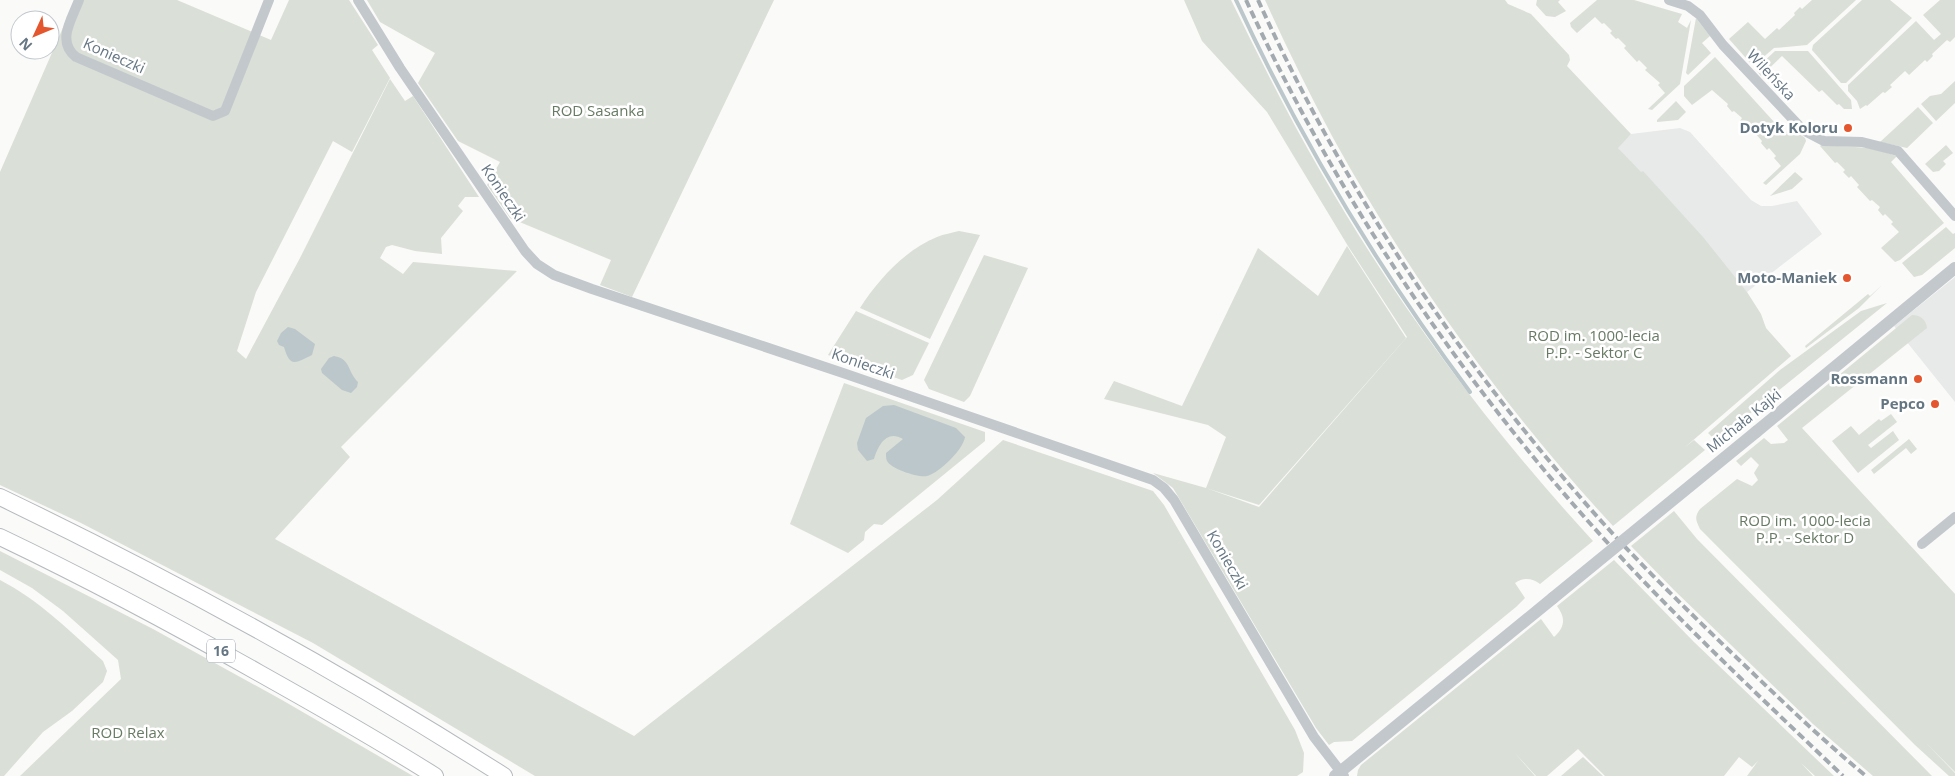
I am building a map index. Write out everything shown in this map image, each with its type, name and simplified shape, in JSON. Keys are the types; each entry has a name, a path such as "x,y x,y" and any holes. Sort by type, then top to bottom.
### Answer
{"main road":[{"name":"16","path":"0,497 230,614 431,730 504,776"},
{"name":"16","path":"0,537 112,593 212,647 324,710 435,776"}],"street":[{"name":"Konieczki","path":"80,0 66,34 66,43 70,52 76,58 213,116 225,111 268,0"},
{"name":"Konieczki","path":"358,0 400,68 512,233 537,264 554,275 1153,480 1164,488 1174,500 1314,737 1340,775"},
{"name":"Wileńska","path":"1669,0 1688,6 1700,15 1724,45 1803,130 1824,140 1862,142 1898,151 1955,216"},
{"name":"Michała Kajki","path":"1340,775 1955,268"},
{"path":"1922,544 1955,517"}],"shaded area":[{"path":"1680,128 1690,132 1751,200 1761,206 1772,206 1797,201 1822,234 1747,292 1617,147 1631,134"},
{"path":"1955,277 1955,402 1894,326"},
{"path":"288,327 295,329 315,344 312,355 297,362 291,361 288,358 284,347 279,345 277,341 281,333"},
{"path":"334,356 346,363 358,382 357,387 351,393 342,390 322,373 321,369 329,358"},
{"path":"894,405 956,428 965,437 960,448 944,466 927,476 918,476 894,467 887,461 886,453 903,439 897,436 888,437 884,440 874,459 867,461 858,450 857,443 866,418 883,406"}],"green space":[{"path":"75,0 177,0 271,40 289,0 349,0 378,45 372,50 390,78 352,152 333,141 256,292 237,351 246,359 300,258 390,79 405,101 413,96 479,197 465,197 458,206 463,211 441,238 442,254 415,251 392,245 386,247 380,258 403,274 413,262 517,271 341,447 350,457 275,539 634,736 937,500 1003,440 1153,491 1164,505 1295,730 1304,753 1303,772 1297,776 535,776 313,643 81,523 0,485 0,172 49,60 60,60 60,34"},
{"name":"ROD Sasanka","path":"367,0 774,0 632,297 600,285 611,260 510,218 487,185 500,162 458,141 418,83 435,53 380,22"},
{"path":"1184,0 1231,0 1310,153 1351,223 1414,319 1447,365 1518,455 1593,541 1540,584 1528,579 1515,583 1525,598 1516,607 1352,741 1334,742 1329,745 1316,728 1173,488 1153,473 1206,488 1259,507 1407,337 1348,246 1267,112 1202,41"},
{"name":"ROD im. 1000-lecia P.P. - Sektor C","path":"1265,0 1505,0 1508,4 1531,14 1569,55 1570,60 1567,66 1631,134 1618,148 1641,172 1643,171 1703,237 1747,292 1761,314 1766,328 1791,356 1684,448 1694,440 1705,450 1613,526 1496,388 1426,290 1393,239 1332,136"},
{"path":"1537,0 1560,0 1558,2 1566,11 1555,17 1546,16 1536,5"},
{"path":"1597,0 1634,0 1682,14 1678,22 1687,28 1691,20 1680,84 1652,110 1648,109 1665,93 1658,85 1660,83 1645,70 1647,68 1639,60 1637,62 1624,48 1626,46 1618,38 1616,39 1610,33 1612,31 1595,17 1577,33 1571,27 1570,23"},
{"path":"1812,0 1856,0 1807,45 1774,48 1753,66 1729,39 1748,22 1765,39 1777,28 1779,30 1795,15 1794,13 1800,7 1802,9"},
{"path":"1862,0 1890,0 1912,18 1846,83 1841,83 1812,50 1813,45"},
{"path":"1940,0 1955,0 1955,37 1950,42 1947,40 1932,54 1933,56 1927,62 1925,60 1909,75 1905,71 1890,85 1892,87 1885,93 1883,92 1867,106 1860,109 1857,101 1848,91 1848,85 1916,21 1934,40 1941,34 1923,15"},
{"path":"1696,18 1710,36 1702,43 1711,53 1688,75 1686,73"},
{"path":"1775,51 1808,51 1851,100 1852,109 1844,109 1839,104 1837,105 1822,90 1819,92 1782,56 1761,76 1757,68"},
{"path":"1715,57 1784,133 1793,129 1805,138 1806,141 1800,154 1766,185 1763,183 1781,166 1769,148 1767,150 1755,133 1753,135 1740,121 1742,118 1734,111 1732,112 1727,106 1728,104 1712,90 1692,105 1684,96 1684,86"},
{"path":"1955,81 1955,103 1936,121 1921,104 1930,96 1941,94"},
{"path":"1676,101 1686,112 1678,120 1657,122 1657,120"},
{"path":"1918,107 1933,123 1907,148 1880,142"},
{"path":"1821,145 1871,148 1897,156 1891,162 1944,223 1900,260 1895,262 1881,248 1899,232 1891,224 1893,222 1885,214 1883,216 1878,210 1880,207 1872,200 1870,201 1857,187 1859,185 1851,176 1849,178 1843,172 1845,170 1837,162 1835,163"},
{"path":"1946,145 1953,153 1943,161 1946,164 1939,171 1933,172 1925,164"},
{"path":"1795,172 1803,179 1792,189 1770,196"},
{"path":"1946,227 1953,234 1955,233 1955,248 1922,275 1914,277 1902,263"},
{"path":"959,231 980,235 930,339 860,308 875,287 903,258 925,243 940,236"},
{"path":"1347,246 1406,338 1259,505 1206,488 1226,437 1208,425 1104,399 1114,381 1182,406 1258,248 1318,296"},
{"path":"984,255 1028,268 970,396 964,402 929,389 924,380"},
{"path":"1882,285 1859,308 1806,348 1805,346 1868,294 1870,296"},
{"path":"1887,303 1716,441 1708,433 1780,370 1861,311"},
{"path":"856,311 929,343 913,375 902,380 828,355"},
{"name":"ROD im. 1000-lecia P.P. - Sektor D","path":"1912,315 1922,318 1927,328 1802,428 1955,594 1955,772 1925,742 1955,773 1955,776 1949,776 1915,745 1700,529 1696,519 1700,509 1737,479 1752,486 1758,480 1754,473 1759,465 1751,457 1741,466 1736,461 1764,438 1771,444 1784,443 1788,440 1777,426"},
{"path":"844,383 985,432 985,441 882,525 874,524 865,532 864,540 848,553 790,524"},
{"path":"1891,414 1897,422 1868,445 1871,448 1893,431 1899,440 1858,473 1832,441 1851,426 1859,435 1879,419 1881,421"},
{"path":"1909,439 1917,449 1911,454 1906,448 1874,474 1871,470"},
{"path":"1674,511 1697,539 1932,776 1873,776 1813,724 1631,546"},
{"name":"ROD Relax","path":"0,551 153,629 282,700 413,776 20,776 121,679 118,660 63,611 32,588 0,570"},
{"path":"1614,560 1694,642 1834,776 1815,776 1801,763 1813,776 1747,776 1758,761 1752,767 1739,757 1724,776 1605,776 1578,749 1547,776 1536,776 1514,752 1535,776 1357,776 1361,765 1541,619 1554,637 1560,630 1563,622 1562,614 1557,606"},
{"path":"0,580 28,597 54,617 103,661 107,671 103,682 72,711 43,732 4,776 0,776"},
{"path":"1583,757 1603,776 1561,776"}],"waterway":[{"path":"1236,0 1287,103 1343,202 1404,299 1470,392"}],"railway":[{"path":"1246,0 1280,70 1356,207 1398,273 1488,400 1587,520 1649,587 1843,776"},
{"path":"1258,0 1290,67 1362,198 1401,260 1486,382 1580,497 1637,559 1784,703 1866,776"}],"place":[{"name":"Dotyk Koloru","path":"1848,128"},
{"name":"Moto-Maniek","path":"1847,278"},
{"name":"Rossmann","path":"1918,379"},
{"name":"Pepco","path":"1935,404"}]}
